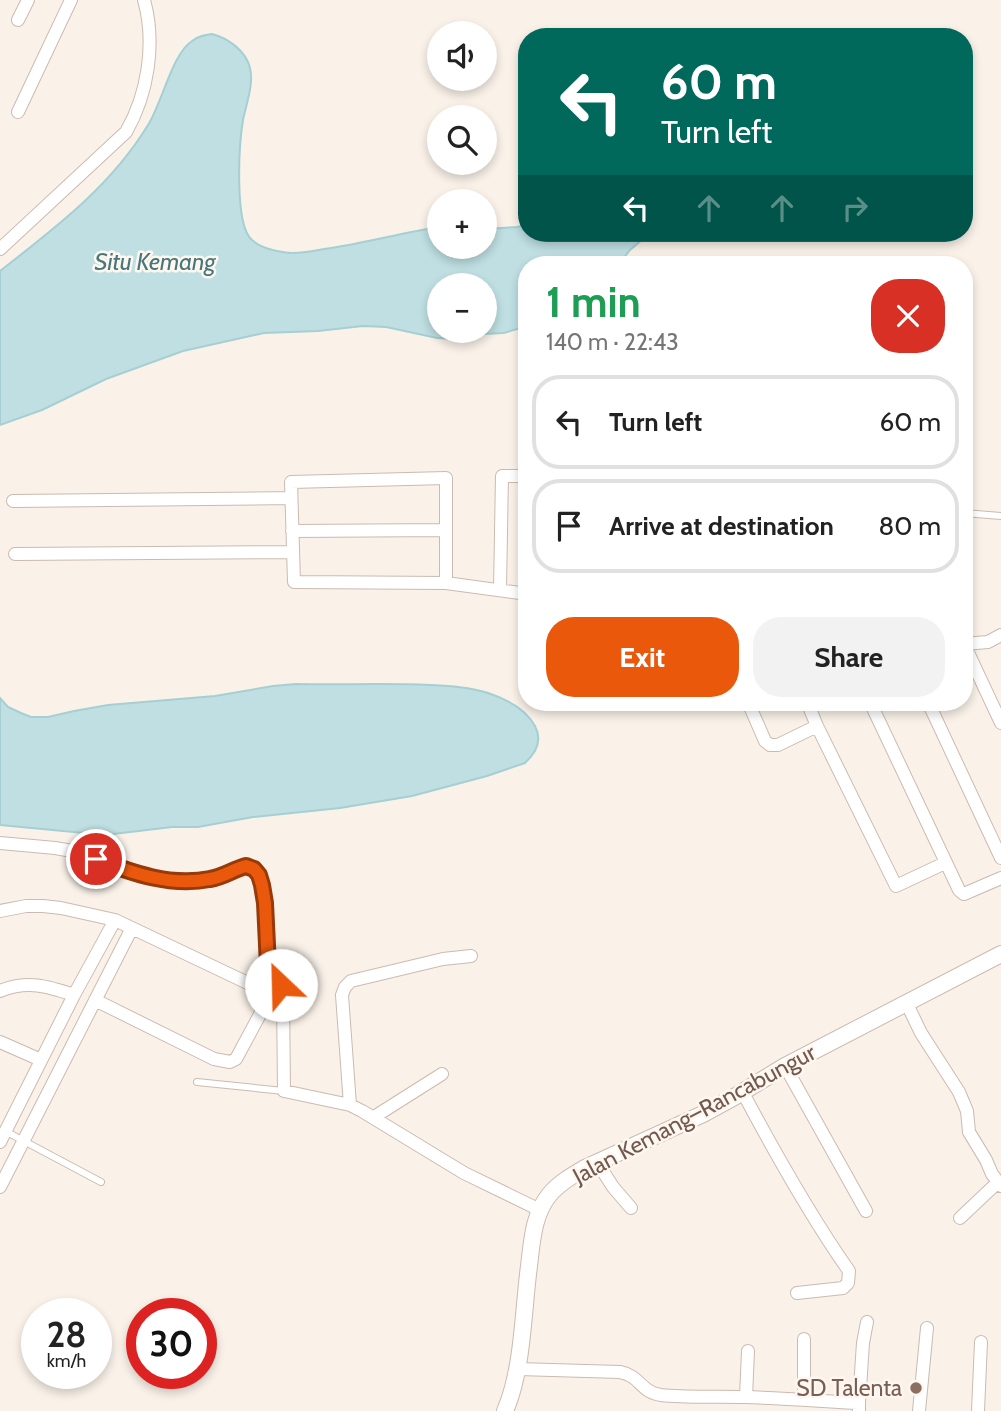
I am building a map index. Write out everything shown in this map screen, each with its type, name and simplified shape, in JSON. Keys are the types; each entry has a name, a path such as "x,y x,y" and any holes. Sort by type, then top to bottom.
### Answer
{"street":[{"path":"18,20 28,0"},
{"path":"18,112 71,0"},
{"path":"0,249 117,142 130,125 146,82 149,60 144,0"},
{"path":"500,589 502,476 518,476"},
{"path":"446,583 446,478 291,482 294,582 446,583 518,592"},
{"path":"13,501 291,498"},
{"path":"292,531 446,530"},
{"path":"15,554 293,552"},
{"path":"973,643 988,642 1001,635"},
{"path":"973,660 996,700 1001,723"},
{"path":"752,711 765,741 771,745 778,745 817,726"},
{"path":"811,711 896,886 945,863"},
{"path":"874,711 954,883 964,894 1001,878"},
{"path":"932,711 1001,858"},
{"path":"0,843 71,850 130,873 180,881 211,879 246,866 254,869 259,875 265,903 268,966 281,985 283,995 284,1091 350,1105 464,1173 540,1210"},
{"path":"0,911 43,906 115,920 254,986 263,993 265,1005 236,1059 230,1062 214,1059 95,1000"},
{"path":"3,1136 115,920"},
{"path":"0,1187 132,928"},
{"name":"Jalan Kemang–Rancabungur","path":"505,1411 517,1368 532,1238 540,1210 550,1194 577,1172 703,1114 785,1066 1001,954"},
{"path":"350,1105 342,995 345,987 351,981 471,956"},
{"path":"0,991 36,984 74,995"},
{"path":"907,1004 921,1034 958,1092 967,1111 969,1132 1000,1184 960,1218"},
{"path":"0,1042 41,1060"},
{"path":"785,1066 866,1211"},
{"path":"374,1117 442,1074"},
{"path":"742,1091 803,1200 849,1271 848,1283 843,1288 797,1293"},
{"path":"597,1162 631,1208"},
{"path":"517,1368 620,1372 636,1378 643,1388 660,1395 804,1400 859,1407 867,1322"},
{"path":"919,1411 927,1328"},
{"path":"804,1339 804,1400"},
{"path":"978,1411 981,1342"},
{"path":"746,1397 748,1351"},
{"path":"689,1411 691,1396"}],"lane":[{"path":"973,514 1001,516"},
{"path":"197,1082 284,1091"},
{"path":"3,1136 23,1142 101,1182"}],"water":[{"name":"Situ Kemang","path":"212,34 224,39 236,46 245,56 250,68 250,88 240,147 240,202 246,232 261,246 282,252 304,252 427,229 427,259 497,259 497,228 518,227 518,242 639,242 625,256 518,256 518,329 504,333 497,333 497,273 427,273 427,336 386,327 363,326 264,333 183,351 106,379 42,410 0,425 0,271 81,205 117,168 148,125 173,67 185,47 197,38"},
{"path":"396,684 459,687 481,691 495,695 522,711 535,726 537,746 525,763 487,776 412,796 340,808 253,817 198,827 172,827 105,835 0,825 0,698 8,707 31,717 48,717 108,705 215,696 273,686"}],"place":[{"name":"SD Talenta","path":"916,1388"}],"route":[{"path":"96,859 130,873 180,881 211,879 246,866 254,869 259,875 265,903 268,966 281,985"}]}
